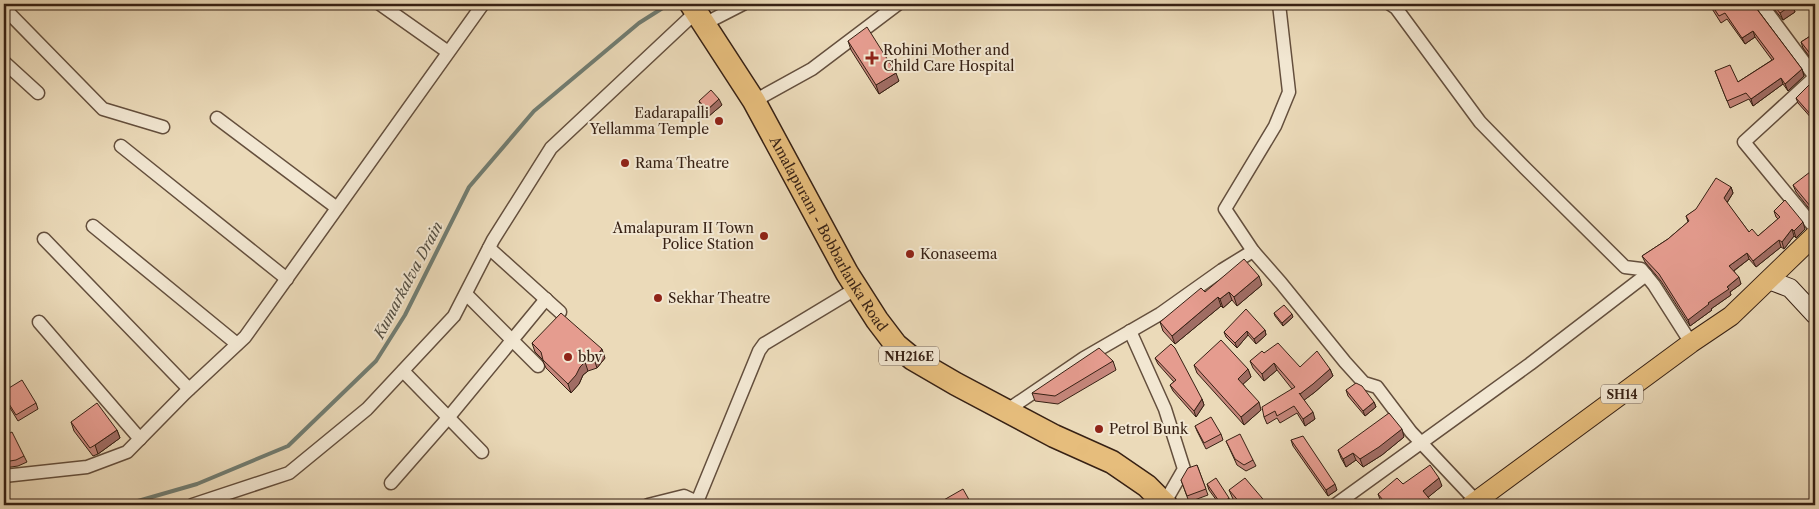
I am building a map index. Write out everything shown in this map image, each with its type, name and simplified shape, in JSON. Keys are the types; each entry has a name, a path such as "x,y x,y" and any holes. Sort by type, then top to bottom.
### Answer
{"highway":[{"name":"Amalapuram - Bobbarlanka Road","path":"697,13 754,101 857,288 896,345 913,360 1006,411 1054,436 1112,462 1147,486 1165,504"}],"main road":[{"name":"SH14","path":"1474,504 1516,471 1731,316 1815,235"}],"street":[{"path":"380,4 448,52"},
{"path":"4,476 86,467 127,452 189,389 238,344 287,279 483,4"},
{"path":"192,505 289,473 367,409 454,316 489,248 551,148 697,13 742,4"},
{"path":"754,101 812,69 898,4"},
{"path":"1280,4 1289,92 1275,126 1225,209 1253,251 1314,325 1364,383 1377,387 1395,413 1474,504"},
{"path":"1390,4 1396,8 1480,122 1625,267 1642,269 1691,343"},
{"path":"1761,4 1815,77 1744,142 1815,228"},
{"path":"4,8 104,109 163,127"},
{"path":"4,62 38,93"},
{"path":"217,118 337,208"},
{"path":"121,146 287,279"},
{"path":"94,226 238,344"},
{"path":"44,239 189,389"},
{"path":"489,248 560,312"},
{"path":"1006,411 1084,358 1160,314 1222,270 1253,251"},
{"path":"1335,505 1530,364 1646,275"},
{"path":"1769,280 1790,288 1815,315"},
{"path":"648,505 684,496 697,504 759,350 764,344 857,288"},
{"path":"466,294 538,366"},
{"path":"390,483 448,418 546,299"},
{"path":"39,322 140,439"},
{"path":"1130,330 1165,409 1184,469 1165,504"},
{"path":"403,371 482,452"}],"building":[{"path":"1711,4 1753,4 1802,69 1785,84 1781,78 1751,99 1746,93 1727,101 1715,71 1730,65 1738,82 1774,59 1753,31 1742,38 1725,13 1719,16"},
{"path":"1773,4 1791,4 1792,5 1780,13"},
{"path":"867,27 896,73 876,85 848,41"},
{"path":"1815,33 1815,60 1801,42"},
{"path":"1815,79 1815,116 1813,113 1811,115 1796,98"},
{"path":"711,90 719,99 707,110 699,101"},
{"path":"1810,172 1815,179 1815,212 1793,185"},
{"path":"1716,178 1731,187 1724,198 1749,232 1752,229 1758,236 1780,217 1774,211 1785,200 1803,222 1794,231 1792,229 1782,242 1779,240 1753,261 1747,253 1729,266 1739,277 1727,287 1729,289 1688,320 1659,274 1642,256 1668,239 1689,221 1686,216 1696,209"},
{"path":"1244,259 1259,276 1234,297 1229,292 1220,299 1218,297 1172,336 1160,322 1201,288 1205,292"},
{"path":"1284,305 1292,314 1282,323 1274,313"},
{"path":"1246,309 1265,330 1254,339 1247,331 1235,343 1224,332"},
{"name":"bbv","path":"561,313 602,349 594,359 585,362 580,367 568,384 543,360 541,352 532,343"},
{"path":"1221,340 1248,369 1238,379 1259,402 1241,417 1194,365"},
{"path":"1278,343 1300,367 1317,351 1330,369 1299,393 1313,412 1303,419 1294,406 1277,416 1275,411 1264,417 1262,407 1295,387 1274,363 1262,374 1250,361 1262,351 1264,353"},
{"path":"1171,344 1175,348 1202,399 1194,411 1170,385 1176,380 1155,358"},
{"path":"1099,348 1113,361 1055,396 1032,393"},
{"path":"22,380 36,403 16,415 4,396 4,391"},
{"path":"1356,383 1362,386 1374,402 1363,411 1346,390"},
{"path":"97,403 117,430 90,448 71,422"},
{"path":"1389,413 1402,429 1360,459 1353,453 1343,459 1338,450"},
{"path":"1211,417 1221,434 1204,443 1195,426"},
{"path":"12,432 24,456 16,460 4,462 4,436"},
{"path":"1240,434 1253,460 1244,465 1235,459 1226,441"},
{"path":"1303,436 1335,484 1326,490 1291,440"},
{"path":"1197,465 1206,489 1187,496 1181,480 1188,468"},
{"path":"1430,465 1439,478 1423,491 1432,502 1428,505 1387,505 1378,494 1397,478 1403,484"},
{"path":"1216,478 1229,498 1221,504 1207,484"},
{"path":"1245,478 1268,505 1242,505 1229,490"},
{"path":"963,489 972,505 935,505"}],"waterway":[{"name":"Kumarkalva Drain","path":"124,505 197,484 288,446 376,361 405,315 469,187 534,111 639,23 669,4"}],"place":[{"name":"Rohini Mother and Child Care Hospital","path":"872,58"},
{"name":"Eadarapalli Yellamma Temple","path":"719,121"},
{"name":"Rama Theatre","path":"625,163"},
{"name":"Amalapuram II Town Police Station","path":"764,236"},
{"name":"Konaseema","path":"910,254"},
{"name":"Sekhar Theatre","path":"658,298"},
{"name":"bbv","path":"568,357"},
{"name":"Petrol Bunk","path":"1099,429"}]}
